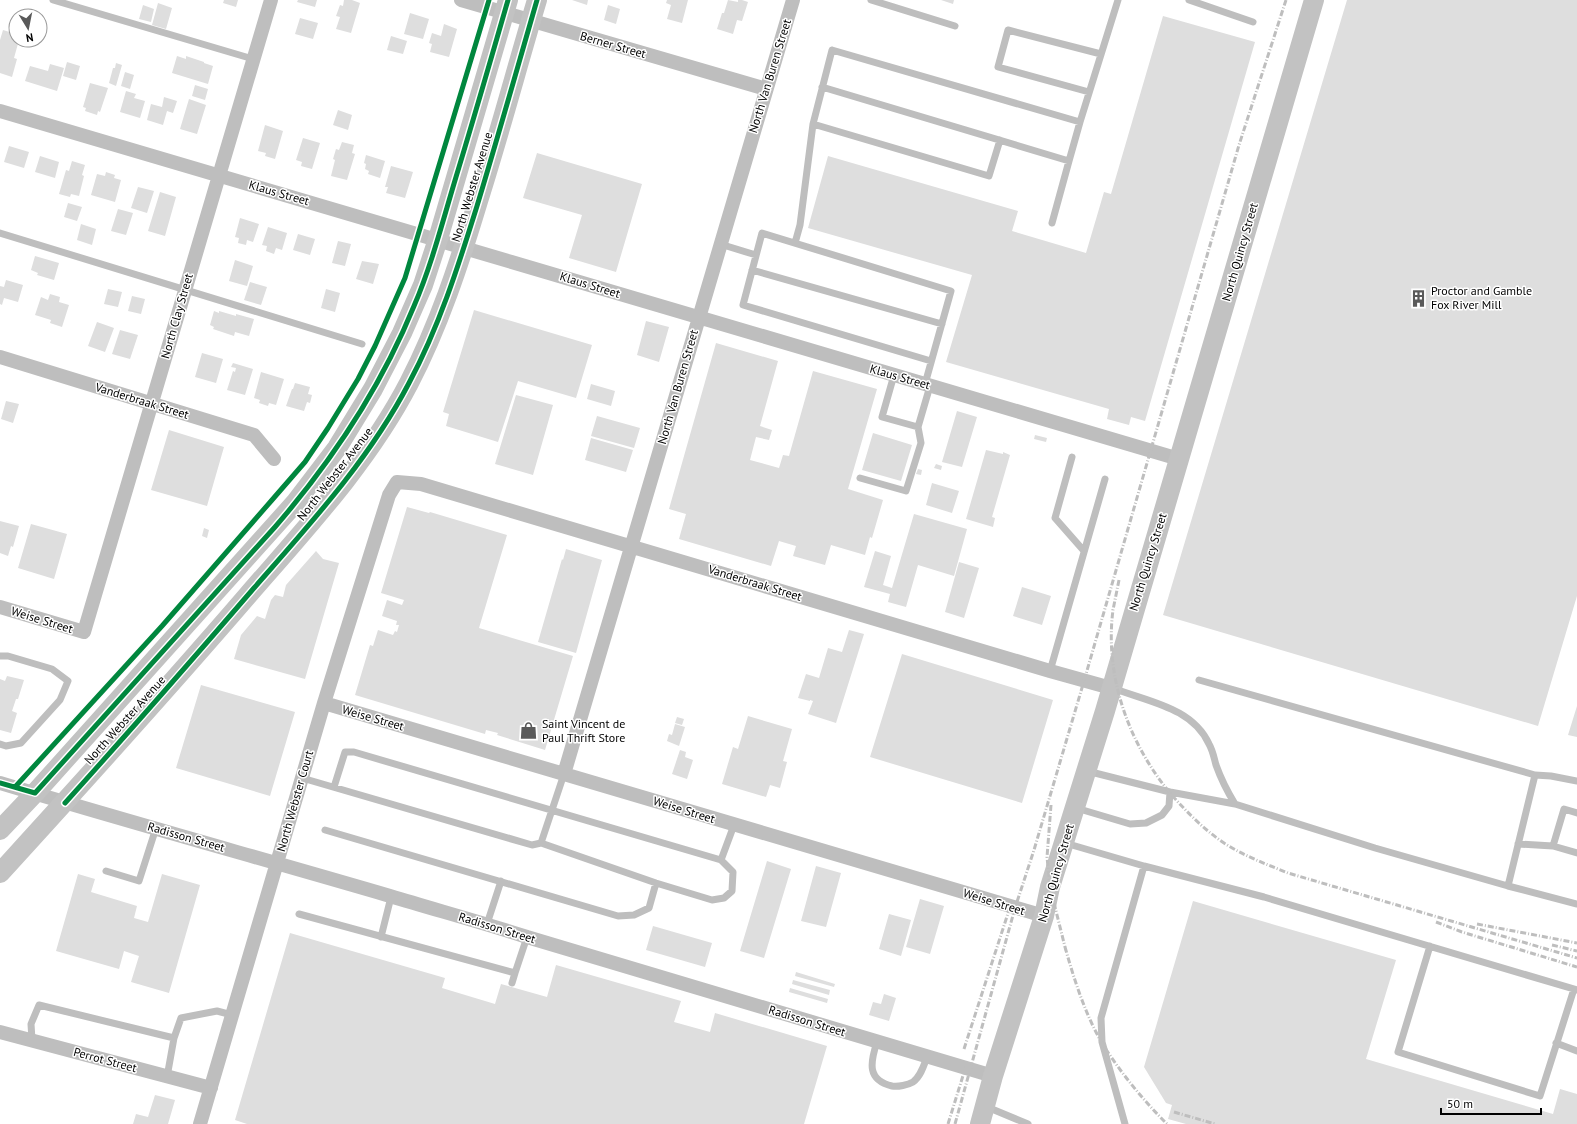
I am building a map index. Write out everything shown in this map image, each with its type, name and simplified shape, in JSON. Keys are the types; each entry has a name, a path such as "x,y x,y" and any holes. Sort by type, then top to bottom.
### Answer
{"main road":[{"name":"North Webster Avenue","path":"0,873 65,803 291,546 362,459 387,421 409,384 450,290 537,0"},
{"name":"North Quincy Street","path":"982,1115 1044,916 1050,888 1076,808 1312,1"},
{"name":"North Webster Avenue","path":"0,830 275,527 323,467 361,409 387,363 414,307 438,239 506,7"}],"street":[{"name":"North Clay Street","path":"84,632 271,0"},
{"name":"Berner Street","path":"461,0 506,7 531,21 766,89"},
{"name":"North Van Buren Street","path":"564,774 793,0"},
{"name":"Klaus Street","path":"0,111 438,239 1179,459"},
{"name":"Vanderbraak Street","path":"0,357 254,434 274,459"},
{"name":"Vanderbraak Street","path":"397,482 421,484 1111,688"},
{"name":"North Webster Court","path":"200,1124 324,703 389,495 397,482"},
{"name":"Weise Street","path":"0,607 84,632"},
{"name":"Weise Street","path":"324,703 1044,916"},
{"name":"Radisson Street","path":"0,782 65,803 277,862 391,897 487,924 993,1076"},
{"name":"Perrot Street","path":"0,1032 211,1088"}],"lane":[{"path":"53,0 253,59"},
{"path":"871,0 955,26"},
{"path":"1052,223 1080,122 1118,0"},
{"path":"1189,0 1253,22"},
{"path":"1089,92 998,67 1008,30 1101,54"},
{"path":"795,243 800,225 813,124 832,50 1080,122"},
{"path":"822,87 1069,161"},
{"path":"813,124 989,176 1000,140"},
{"path":"0,233 362,344"},
{"path":"860,478 906,491 921,443 918,427 928,385 931,360 951,291 762,233 743,304 931,360"},
{"path":"720,244 756,255"},
{"path":"752,270 942,324"},
{"path":"894,375 882,417 918,427"},
{"path":"1072,458 1055,518 1084,551"},
{"path":"1050,671 1105,479"},
{"path":"0,656 8,656 52,669 68,681 60,700 21,743 6,746 0,744"},
{"path":"1199,680 1535,775 1551,776 1577,781"},
{"path":"1111,688 1177,711 1192,720 1210,744 1226,789 1235,804"},
{"path":"302,778 532,845 541,843 656,883 712,900 724,898 732,891 733,872 721,860 354,752 345,752 334,787"},
{"path":"1086,771 1170,792 1235,804 1375,848 1577,904"},
{"path":"541,843 564,774"},
{"path":"1508,886 1535,775"},
{"path":"1076,808 1130,824 1146,823 1162,815 1170,806 1170,792"},
{"path":"1553,846 1564,809 1577,813"},
{"path":"721,860 734,825"},
{"path":"106,871 139,881 156,828"},
{"path":"326,830 618,916 634,915 649,908 656,883"},
{"path":"1065,843 1144,866 1264,897 1430,946 1575,990 1556,1043 1540,1096 1398,1052 1430,946"},
{"path":"1518,844 1553,846 1577,853"},
{"path":"1125,1124 1102,1042 1101,1018 1144,866"},
{"path":"487,924 501,881"},
{"path":"381,937 391,897"},
{"path":"299,914 516,973"},
{"path":"512,983 527,937"},
{"path":"32,1040 30,1024 39,1005 174,1038"},
{"path":"168,1077 174,1038 181,1018 217,1011 232,1015"},
{"path":"877,1042 871,1064 873,1074 882,1084 896,1087 913,1082 920,1074 927,1057"},
{"path":"1556,1043 1577,1051"},
{"path":"982,1115 1028,1124"}],"building":[{"path":"224,0 238,0 236,7 223,3"},
{"path":"298,0 317,0 315,7 297,2"},
{"path":"344,0 352,0 360,3 351,33 336,29 340,17 336,16 340,5 343,6"},
{"path":"572,0 588,0 587,5"},
{"path":"667,0 688,0 682,23 667,19 671,5 666,3"},
{"path":"728,0 738,2 738,0 742,0 748,2 742,21 737,20 733,34 717,29"},
{"path":"941,0 954,0 953,4"},
{"name":"Proctor and Gamble Fox River Mill","path":"1347,0 1577,0 1577,596 1538,726 1163,615"},
{"path":"158,3 172,8 166,29 152,25"},
{"path":"143,5 154,9 151,22 139,19"},
{"path":"608,5 620,9 616,24 604,20"},
{"path":"410,13 429,19 423,39 404,34"},
{"path":"1163,16 1255,42 1145,421 1131,417 1129,425 1107,419 1109,409 946,362 972,275 808,228 828,156 1018,211 1012,231 1086,253 1104,192 1111,194"},
{"path":"300,18 318,23 313,39 295,34"},
{"path":"444,24 457,29 449,57 430,52 432,44 429,43 432,33 441,36"},
{"path":"3,30 8,32 8,48 17,48 14,58 17,59 12,77 0,73 0,40"},
{"path":"391,36 407,41 403,54 387,50"},
{"path":"177,56 186,59 186,56 213,66 208,84 172,73"},
{"path":"67,62 80,66 76,80 63,76"},
{"path":"116,63 122,65 116,86 109,83"},
{"path":"50,64 64,68 57,91 25,81 30,66 48,71"},
{"path":"125,72 134,75 130,89 121,86"},
{"path":"90,83 108,88 100,112 98,111 97,115 85,111 86,108 83,107"},
{"path":"195,85 208,89 205,100 192,96"},
{"path":"126,91 136,94 134,98 145,101 140,118 120,112"},
{"path":"164,97 177,101 173,113 167,111 163,125 147,120 151,104 162,107"},
{"path":"189,99 206,105 197,134 180,129"},
{"path":"338,110 352,115 348,130 333,125"},
{"path":"265,125 283,131 275,159 265,156 266,153 258,151"},
{"path":"303,138 320,143 312,169 301,166 302,162 296,160"},
{"path":"342,142 354,145 352,153 355,154 347,180 331,176 336,149 339,150"},
{"path":"9,146 29,152 24,168 4,162"},
{"path":"537,153 642,184 616,272 569,258 582,215 523,198"},
{"path":"366,155 385,161 380,178 368,174 369,171 365,169 366,164 364,163"},
{"path":"40,156 59,162 55,178 35,172"},
{"path":"72,161 85,165 79,196 71,194 70,197 59,194 66,170 69,171"},
{"path":"391,166 413,172 405,198 386,193 388,187 385,187"},
{"path":"106,172 115,175 114,178 121,180 115,202 91,195 97,174 105,176"},
{"path":"138,187 154,191 147,213 131,208"},
{"path":"160,192 176,197 165,236 148,231"},
{"path":"68,203 82,207 77,221 64,217"},
{"path":"118,209 133,213 126,235 111,231"},
{"path":"240,218 259,224 253,242 247,240 246,245 238,243 239,238 235,237"},
{"path":"81,224 96,229 92,245 77,240"},
{"path":"268,227 287,233 282,250 276,248 274,254 266,251 267,246 262,245"},
{"path":"298,234 315,239 310,255 293,250"},
{"path":"338,241 351,244 345,266 332,263"},
{"path":"35,256 59,263 54,280 37,275 38,273 31,270"},
{"path":"235,260 253,266 247,286 229,281"},
{"path":"362,261 379,264 373,284 356,279"},
{"path":"6,280 23,285 18,302 4,298 2,305 0,304 0,286 4,287"},
{"path":"250,282 267,287 261,305 244,300"},
{"path":"108,289 122,292 118,307 104,304"},
{"path":"326,289 340,293 335,312 321,308"},
{"path":"50,294 60,297 59,302 69,305 62,327 50,323 51,320 35,315 41,297 48,300"},
{"path":"132,296 145,299 141,314 128,311"},
{"path":"474,310 592,345 576,398 518,381 498,442 446,426 449,414 443,412"},
{"path":"214,311 236,316 236,314 254,319 249,336 235,332 234,336 213,329 214,327 210,325"},
{"path":"646,321 669,327 659,362 637,355"},
{"path":"97,322 114,328 105,352 88,346"},
{"path":"120,330 138,335 130,359 112,354"},
{"path":"716,343 778,361 760,426 772,430 769,440 756,437 750,460 779,468 783,455 789,456 813,371 877,389 848,489 883,500 872,538 870,537 865,555 831,545 825,565 793,556 796,546 779,541 771,566 679,539 686,514 669,509"},
{"path":"202,353 223,359 216,383 195,377"},
{"path":"233,363 253,369 245,395 227,390 233,371 235,372 236,368 231,367"},
{"path":"261,372 284,379 276,405 269,403 268,406 259,403 260,400 254,398"},
{"path":"295,383 310,387 308,394 312,395 310,403 307,402 304,411 286,406"},
{"path":"591,384 615,391 611,406 587,399"},
{"path":"516,395 553,405 533,475 495,464"},
{"path":"6,401 19,404 13,423 1,419"},
{"path":"957,411 977,417 962,467 942,462"},
{"path":"597,416 640,428 634,448 591,436"},
{"path":"169,430 224,447 207,506 151,490"},
{"path":"873,433 912,445 901,481 862,470"},
{"path":"1035,435 1047,438 1046,442 1034,439"},
{"path":"591,438 633,450 626,472 585,460"},
{"path":"986,450 1003,454 1003,452 1010,455 992,517 995,518 993,527 966,519"},
{"path":"936,464 942,466 941,470 934,468"},
{"path":"918,469 922,470 921,475 916,474"},
{"path":"932,483 959,491 952,513 926,505"},
{"path":"407,507 430,512 507,535 479,628 573,656 545,750 497,735 498,733 486,730 485,734 355,695 370,645 373,646 378,630 393,635 395,631 397,632 399,625 396,625 397,621 382,616 387,600 402,605 404,600 381,593"},
{"path":"914,514 967,529 954,576 918,565 906,607 888,602 890,594 864,587 875,551 891,556 883,585 892,588"},
{"path":"0,521 19,526 13,547 11,546 8,556 0,553"},
{"path":"31,524 67,534 54,579 18,568"},
{"path":"204,528 209,530 207,538 202,536"},
{"path":"566,549 602,560 576,653 538,642"},
{"path":"316,551 323,559 339,563 305,679 234,659 241,635 257,616 265,619 271,600 275,595 283,597 286,585"},
{"path":"959,562 979,568 964,618 945,612"},
{"path":"1022,587 1051,596 1042,625 1013,616"},
{"path":"849,630 864,634 836,723 808,714 813,701 798,698 806,674 819,678 828,648 842,652"},
{"path":"902,654 1053,700 1022,803 870,757"},
{"path":"7,676 24,680 18,699 16,699 12,711 17,713 11,733 0,730 0,679 5,681"},
{"path":"201,685 295,712 270,796 176,768"},
{"path":"1577,706 1577,737 1568,735"},
{"path":"748,716 792,729 783,761 787,762 780,788 770,785 766,797 722,784 733,747 738,749"},
{"path":"677,717 684,719 682,725 675,723"},
{"path":"675,724 685,727 679,746 667,741 669,734 672,735"},
{"path":"680,750 686,752 685,757 693,760 687,779 672,774"},
{"path":"767,861 791,869 764,958 740,951"},
{"path":"816,866 841,873 826,927 801,921"},
{"path":"78,874 95,879 91,892 137,906 134,918 148,922 162,874 200,885 169,993 131,982 139,956 124,951 119,969 56,951"},
{"path":"920,899 944,906 930,954 906,947"},
{"path":"1193,901 1396,960 1366,1059 1553,1114 1560,1089 1577,1094 1577,1124 1186,1124 1168,1119 1172,1105 1166,1103 1144,1067"},
{"path":"889,914 911,920 901,956 879,949"},
{"path":"653,926 712,943 705,967 646,950"},
{"path":"290,933 445,978 442,988 495,1004 501,984 547,997 556,965 681,1001 674,1022 710,1032 715,1013 827,1046 804,1124 247,1124 235,1120"},
{"path":"796,972 835,984 834,987 795,976"},
{"path":"793,980 830,990 829,995 792,984"},
{"path":"790,988 828,999 827,1003 789,992"},
{"path":"884,994 896,998 889,1021 869,1015 873,1002 881,1004"},
{"path":"155,1095 175,1100 168,1124 133,1124 136,1114 148,1117"}],"railway":[{"path":"955,1124 1015,908 1034,850 1084,681 1239,145 1286,0"},
{"path":"1119,580 1113,610 1111,636 1117,687 1124,712 1146,759 1161,781 1182,807 1211,833 1239,852 1288,873 1577,958"},
{"path":"1051,805 1047,857 1050,887 1066,951"},
{"path":"964,1049 1011,904"},
{"path":"1436,922 1462,932 1577,967"},
{"path":"1477,924 1577,943"},
{"path":"1552,945 1577,951"},
{"path":"1065,947 1085,1008 1102,1043 1116,1065 1132,1085 1167,1124"},
{"path":"948,1124 966,1066"},
{"path":"1174,1112 1215,1124"}],"cycle path":[{"path":"15,787 162,626 305,462 358,379 375,346 405,278 489,0"},
{"path":"0,783 35,793 275,527 316,476 354,422 371,394 401,336 432,258 508,0"},
{"path":"65,803 160,696 338,490 376,439 393,411 420,362 430,340 455,274 485,180 537,0"}],"place":[{"name":"Proctor and Gamble Fox River Mill","path":"1418,298"},
{"name":"Saint Vincent de Paul Thrift Store","path":"529,731"}]}
